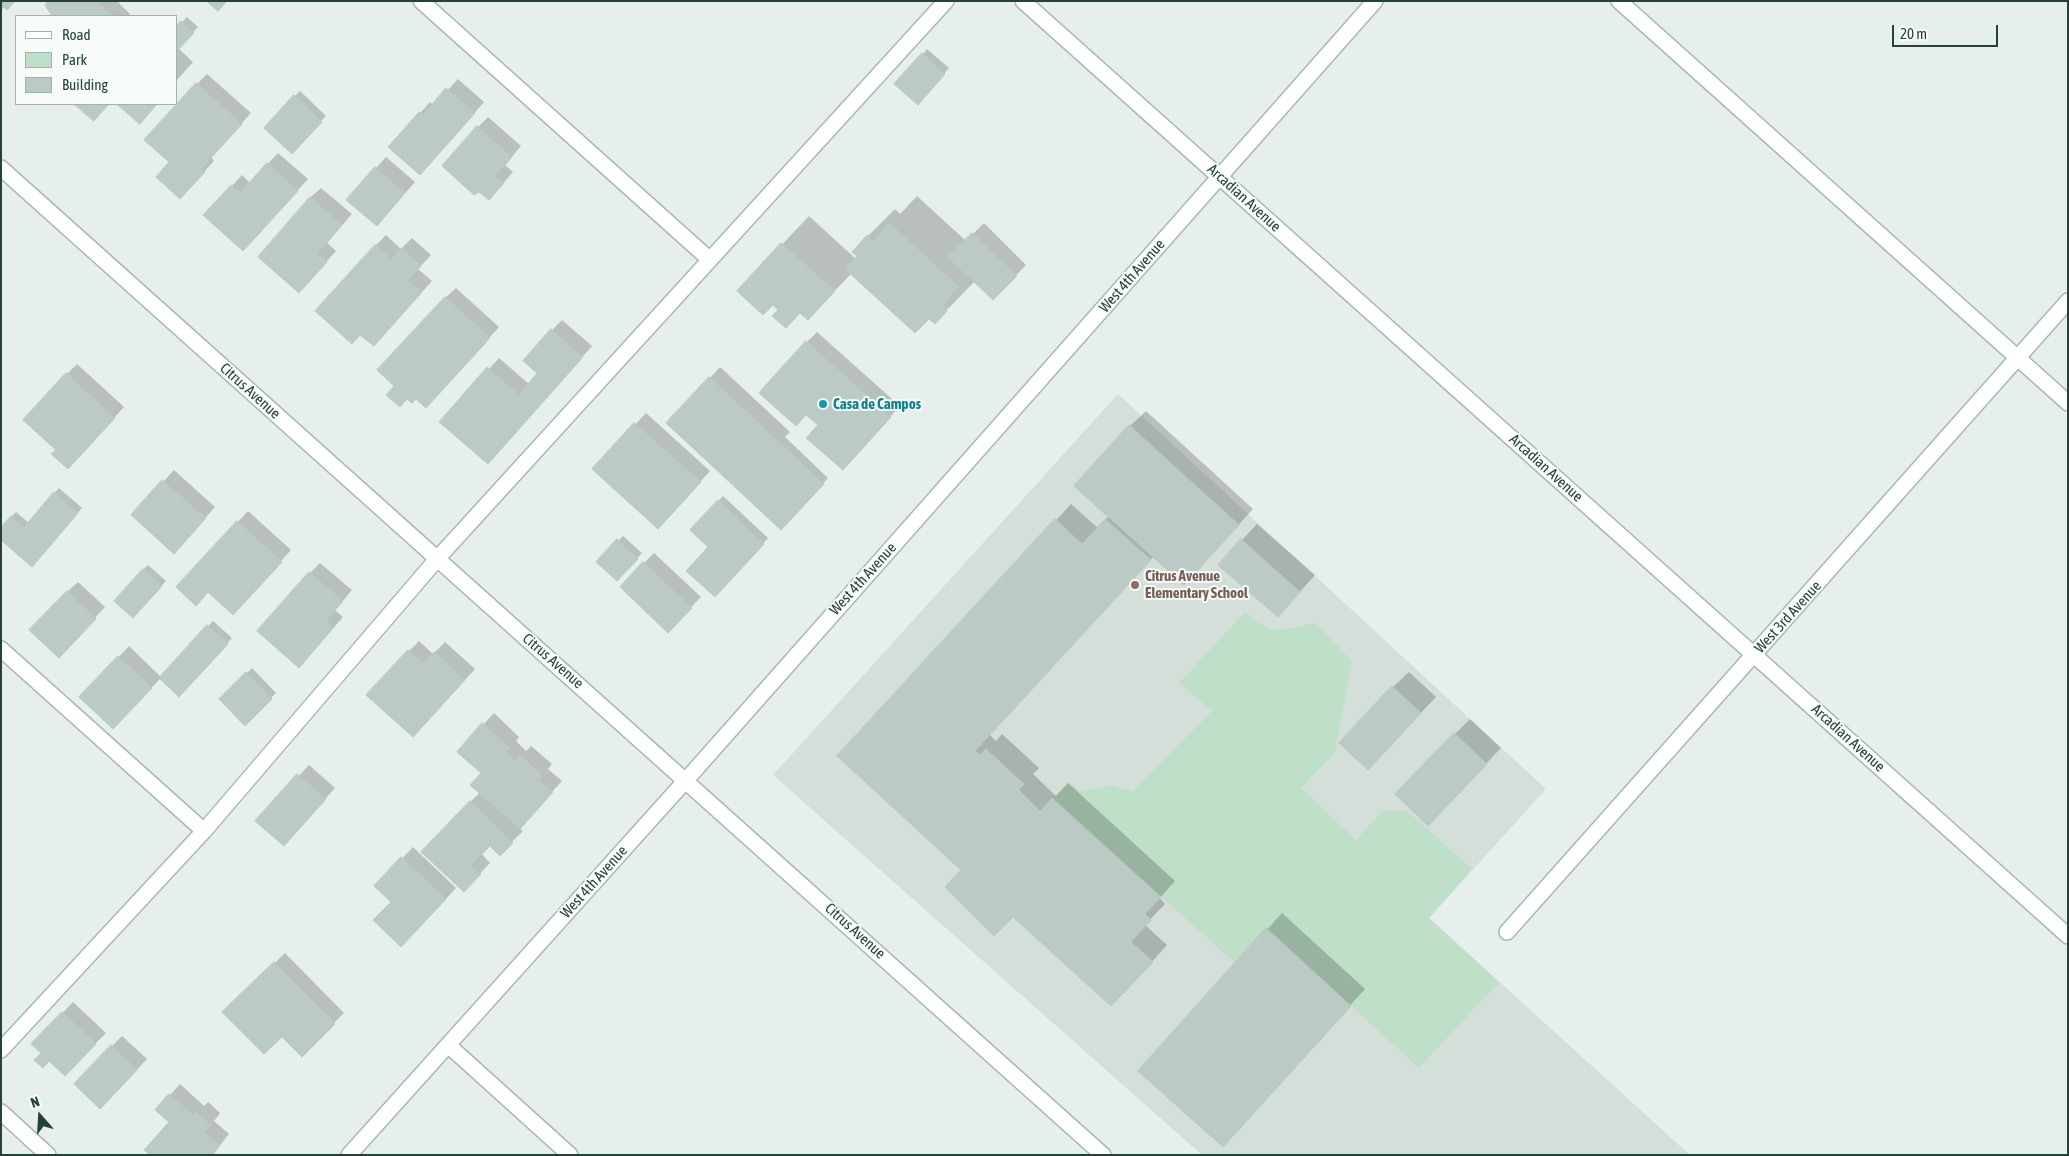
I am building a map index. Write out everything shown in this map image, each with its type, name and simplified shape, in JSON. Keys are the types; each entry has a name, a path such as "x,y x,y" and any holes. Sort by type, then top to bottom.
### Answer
{"street":[{"path":"421,1 709,259"},
{"path":"1,1050 204,831 438,559 709,259 946,1"},
{"name":"Arcadian Avenue","path":"1024,1 2068,936"},
{"name":"West 4th Avenue","path":"349,1155 686,779 1375,1"},
{"path":"1619,1 2068,403"},
{"name":"Citrus Avenue","path":"1,168 686,779 1103,1155"},
{"name":"West 3rd Avenue","path":"1507,932 2068,301"},
{"path":"1,649 204,831"},
{"path":"448,1045 570,1155"},
{"path":"1,1112 48,1155"}],"shaded area":[{"name":"Citrus Avenue Elementary School","path":"1118,394 1546,789 1429,918 1690,1155 1202,1155 773,775"}],"green space":[{"path":"1245,612 1270,629 1285,629 1315,623 1352,661 1335,752 1301,788 1356,840 1382,811 1407,811 1472,869 1429,918 1499,982 1419,1068 1266,928 1235,963 1052,798 1069,782 1080,792 1111,785 1132,792 1212,711 1179,683"}],"building":[{"path":"1,1 15,1 7,10 4,7 1,10"},
{"path":"48,1 96,1 111,15 51,15 45,5"},
{"path":"207,1 227,1 218,11"},
{"path":"181,21 194,33 178,50 178,24"},
{"path":"922,53 945,74 918,105 894,84"},
{"path":"196,83 242,124 201,169 205,172 180,199 156,177 169,162 144,140 178,105"},
{"path":"446,88 475,113 420,175 388,147 419,112 423,115"},
{"path":"294,95 322,122 292,154 264,128"},
{"path":"75,105 108,105 94,121"},
{"path":"118,105 156,105 140,124"},
{"path":"477,126 512,157 495,176 504,183 489,200 479,192 474,195 442,166"},
{"path":"267,163 298,191 243,251 203,215 231,185 240,193"},
{"path":"375,167 405,193 377,226 346,200"},
{"path":"310,197 342,225 317,254 327,262 299,293 258,257"},
{"path":"889,223 959,287 942,306 947,311 935,324 929,319 915,333 845,269 857,256 852,252 867,235 873,241"},
{"path":"972,233 1017,276 993,300 948,257"},
{"path":"781,243 835,291 808,320 800,313 786,328 772,316 778,310 773,305 763,315 737,291"},
{"path":"375,245 391,259 401,248 421,266 408,280 422,292 374,346 360,335 352,344 315,311"},
{"path":"445,297 490,338 426,408 416,399 412,403 407,399 400,407 386,395 394,386 377,370"},
{"path":"551,329 583,357 488,464 439,422 487,367 519,395 537,373 523,361"},
{"name":"Casa de Campos","path":"806,341 891,417 843,470 806,438 818,425 806,415 796,426 759,393"},
{"path":"66,373 115,418 68,469 51,454 56,450 23,420"},
{"path":"709,377 780,443 737,489 666,423"},
{"path":"634,423 701,482 658,529 592,469"},
{"path":"1129,425 1239,525 1184,585 1074,486"},
{"path":"780,443 824,484 781,530 737,489"},
{"path":"162,480 206,518 174,554 131,515"},
{"path":"54,492 78,513 32,567 1,540 1,527 11,516 23,528"},
{"path":"718,500 764,544 715,597 686,571 708,547 690,530"},
{"path":"1055,519 1082,544 1105,519 1151,560 975,751 980,755 986,749 1024,784 1019,790 1040,811 1052,798 1161,897 1145,914 1151,920 1131,942 1153,962 1111,1006 1013,917 994,936 945,887 961,870 837,756"},
{"path":"237,521 282,562 233,615 208,592 196,606 176,587"},
{"path":"617,539 638,559 617,581 596,562"},
{"path":"1241,539 1300,592 1278,617 1218,565"},
{"path":"643,562 692,608 668,633 620,587"},
{"path":"143,569 162,586 133,618 114,601"},
{"path":"309,572 343,601 326,621 333,628 299,668 257,631"},
{"path":"67,591 96,619 59,658 29,630"},
{"path":"207,625 228,644 179,697 159,678"},
{"path":"408,650 423,664 434,652 465,680 413,737 366,695"},
{"path":"118,656 152,688 113,729 79,697"},
{"path":"246,672 272,699 245,726 219,699"},
{"path":"1392,686 1421,713 1368,770 1339,743"},
{"path":"482,723 510,748 506,752 515,761 520,755 542,775 539,780 553,792 520,829 470,785 481,773 457,752"},
{"path":"1454,733 1487,764 1428,826 1395,794"},
{"path":"297,774 326,799 284,846 255,821"},
{"path":"470,801 513,843 500,856 490,846 471,865 481,874 464,892 421,852"},
{"path":"401,857 446,899 401,947 373,920 391,902 374,886"},
{"path":"1266,928 1351,1006 1223,1147 1138,1071"},
{"path":"274,962 335,1024 302,1057 282,1037 264,1054 222,1012"},
{"path":"62,1012 96,1044 65,1076 49,1061 43,1068 34,1060 41,1053 31,1044"},
{"path":"111,1045 137,1070 100,1109 74,1084"},
{"path":"169,1094 193,1115 196,1112 210,1125 204,1132 220,1146 212,1155 150,1155 144,1150 169,1122 155,1110"}],"place":[{"name":"Casa de Campos","path":"823,404"},
{"name":"Citrus Avenue Elementary School","path":"1135,585"}]}
